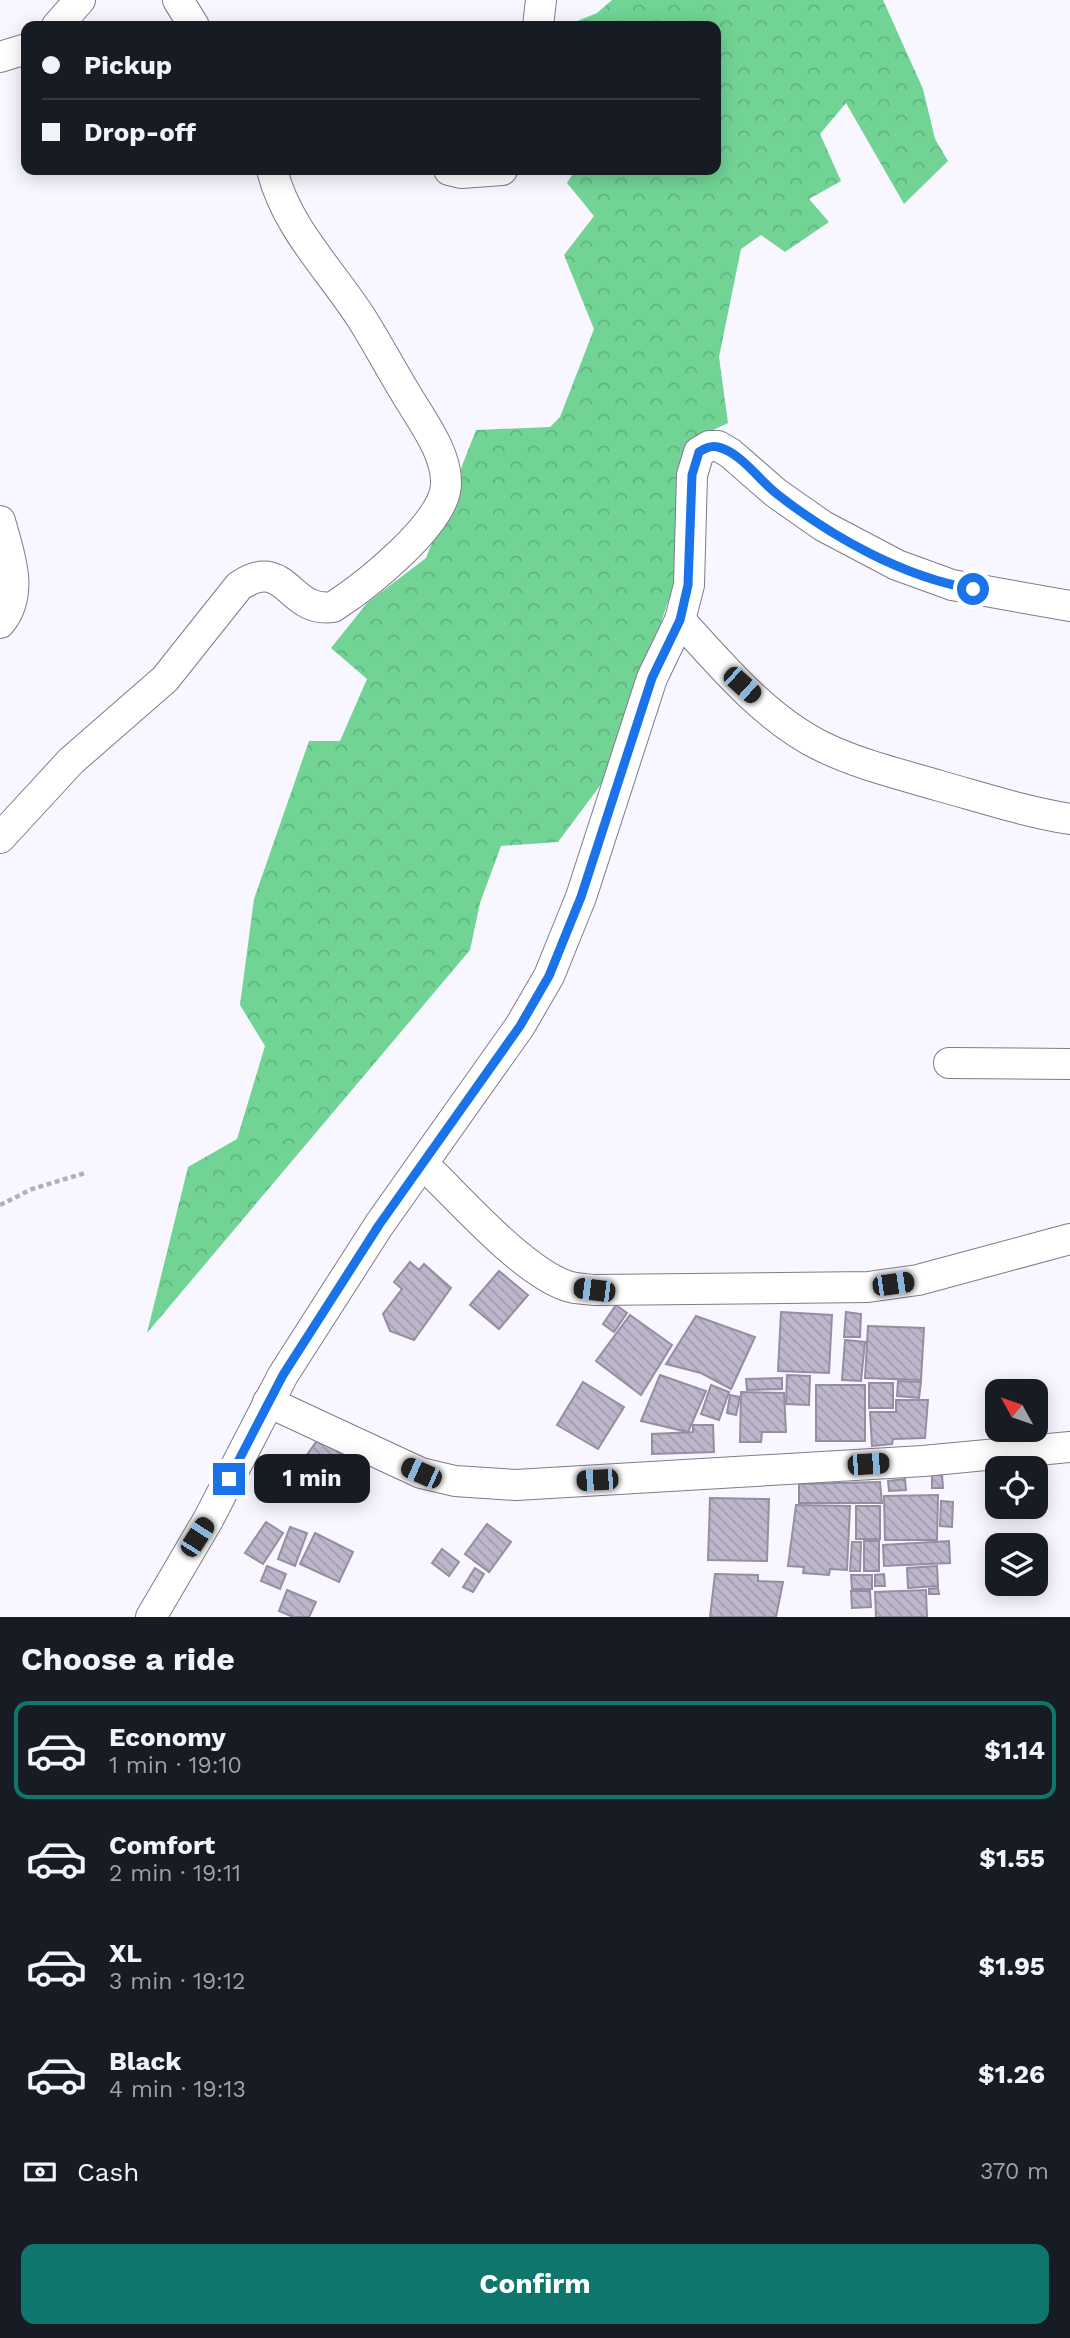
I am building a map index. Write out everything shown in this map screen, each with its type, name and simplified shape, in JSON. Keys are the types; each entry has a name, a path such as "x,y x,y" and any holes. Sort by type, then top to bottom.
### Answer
{"street":[{"path":"61,21 80,0"},
{"path":"178,0 191,21"},
{"path":"539,21 541,0"},
{"path":"0,57 21,51"},
{"path":"0,838 71,761 165,679 239,586 266,574 278,579 309,606 333,607 389,564 442,502 446,484 442,462 430,433 361,318 290,219 274,175"},
{"path":"153,1617 208,1520 268,1402 379,1225 520,1026 549,976 581,897 652,678 680,620 688,585 694,460 699,452 709,446 718,446 730,453 776,493 823,526 897,565 952,585 1070,606"},
{"path":"0,521 13,571 14,593 8,614 0,623"},
{"path":"680,620 726,671 773,713 818,744 872,767 1037,814 1070,819"},
{"path":"949,1063 1070,1064"},
{"path":"424,1165 521,1258 547,1277 569,1287 594,1290 868,1287 918,1280 1070,1239"},
{"path":"268,1402 421,1473 455,1480 516,1485 923,1461 1070,1447"}],"path":[{"path":"0,1205 32,1189 85,1173"}],"green space":[{"path":"612,0 883,0 923,89 935,139 948,161 904,204 846,103 820,134 841,181 809,199 829,222 785,252 761,235 741,249 719,357 728,423 690,441 679,496 675,580 608,775 558,842 501,846 480,903 470,950 147,1333 188,1167 237,1139 265,1046 240,1005 254,899 309,741 340,741 367,679 331,648 367,603 426,558 476,430 550,427 560,417 594,329 564,255 594,216 567,183 572,175 721,175 721,21 577,21 597,13"}],"building":[{"path":"410,1262 419,1270 424,1264 451,1288 414,1340 390,1331 383,1314 402,1289 394,1282"},
{"path":"499,1271 528,1295 499,1329 470,1305"},
{"path":"616,1305 627,1313 614,1332 603,1324"},
{"path":"781,1312 832,1315 829,1373 778,1371"},
{"path":"846,1312 861,1314 860,1337 844,1337"},
{"path":"630,1315 672,1345 641,1395 596,1361"},
{"path":"696,1316 755,1337 731,1389 701,1373 666,1364"},
{"path":"868,1326 924,1328 921,1380 865,1378"},
{"path":"845,1340 865,1342 861,1381 842,1380"},
{"path":"660,1375 706,1391 688,1432 641,1421"},
{"path":"787,1375 810,1376 809,1405 786,1404"},
{"path":"782,1378 782,1389 747,1390 746,1379"},
{"path":"898,1381 921,1382 919,1398 897,1396"},
{"path":"583,1382 624,1407 598,1449 557,1425"},
{"path":"869,1383 893,1383 893,1408 869,1408"},
{"path":"711,1385 729,1392 719,1420 701,1414"},
{"path":"816,1385 865,1385 865,1441 816,1441"},
{"path":"741,1392 784,1393 786,1432 762,1432 761,1442 740,1442"},
{"path":"730,1395 740,1397 736,1415 727,1413"},
{"path":"896,1400 928,1400 925,1438 893,1439 892,1444 872,1446 870,1412 896,1412"},
{"path":"693,1425 713,1425 714,1452 652,1454 652,1434 693,1432"},
{"path":"319,1438 342,1455 314,1494 291,1477"},
{"path":"932,1475 942,1475 943,1488 932,1488"},
{"path":"905,1479 906,1490 889,1491 888,1481"},
{"path":"880,1482 882,1503 799,1503 799,1484"},
{"path":"938,1495 937,1540 885,1540 884,1496"},
{"path":"710,1498 769,1499 767,1561 708,1560"},
{"path":"941,1501 953,1502 952,1527 940,1526"},
{"path":"796,1505 850,1506 847,1570 830,1569 829,1575 803,1573 804,1567 788,1566"},
{"path":"856,1506 880,1506 880,1539 856,1539"},
{"path":"266,1522 283,1533 263,1564 245,1553"},
{"path":"487,1524 511,1542 489,1572 465,1554"},
{"path":"290,1527 307,1533 295,1566 278,1559"},
{"path":"315,1533 353,1552 339,1582 300,1564"},
{"path":"864,1541 879,1541 879,1571 864,1571"},
{"path":"949,1541 950,1563 884,1566 883,1545"},
{"path":"852,1542 861,1542 860,1571 850,1571"},
{"path":"442,1549 459,1562 449,1576 432,1563"},
{"path":"267,1566 286,1574 280,1589 261,1581"},
{"path":"937,1566 938,1586 908,1588 907,1568"},
{"path":"475,1568 484,1574 473,1592 463,1587"},
{"path":"715,1574 758,1575 758,1581 783,1582 776,1617 710,1617"},
{"path":"884,1574 885,1586 875,1586 875,1575"},
{"path":"851,1575 872,1575 872,1589 852,1589"},
{"path":"938,1588 939,1594 929,1594 929,1589"},
{"path":"287,1590 316,1602 309,1617 293,1617 279,1611"},
{"path":"926,1590 927,1617 876,1617 875,1592"},
{"path":"851,1591 870,1591 871,1607 852,1608"}],"route":[{"path":"229,1479 283,1375 379,1225 520,1026 549,976 581,897 652,678 680,620 688,585 692,475 694,460 699,452 709,446 718,446 730,453 776,493 823,526 897,565 952,585 973,589"}]}
